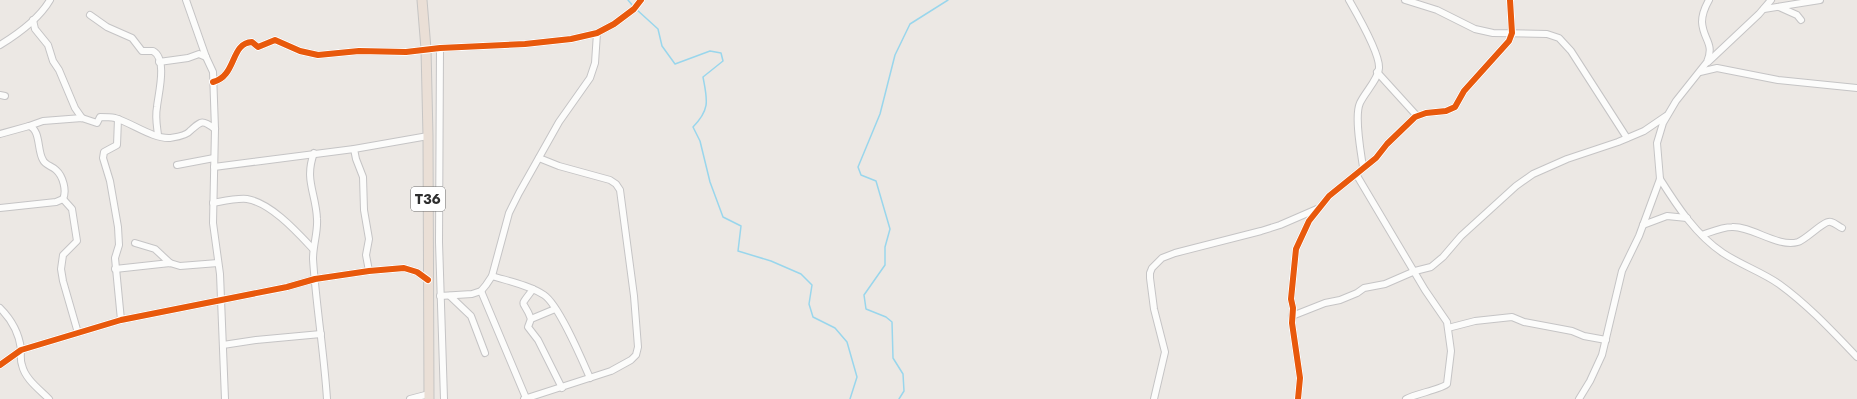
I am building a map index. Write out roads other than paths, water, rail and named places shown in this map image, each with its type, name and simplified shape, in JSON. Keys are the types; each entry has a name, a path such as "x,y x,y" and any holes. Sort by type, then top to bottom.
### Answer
{"highway":[{"name":"T36","path":"422,0 426,49 428,136 429,397"}],"street":[{"path":"0,45 14,36 43,11 50,0"},
{"path":"186,0 206,57 213,72 215,129 213,223 218,263 226,399"},
{"path":"1349,0 1377,58 1379,68 1359,105 1358,123 1363,167"},
{"path":"1405,0 1419,2 1476,28 1493,33 1547,34 1559,38 1571,52 1627,138"},
{"path":"1298,399 1300,378 1291,299 1296,248 1309,221 1317,209 1329,196 1376,158 1387,144 1418,116 1446,111 1455,107 1464,91 1509,41 1512,33 1510,0"},
{"path":"1707,62 1711,49 1704,31 1702,18 1709,0"},
{"path":"1292,316 1325,303 1340,300 1357,293 1364,288 1385,284 1415,271 1425,269 1436,263 1461,236 1516,186 1533,174 1644,131 1666,116 1707,62 1764,9 1771,0"},
{"path":"1764,9 1820,0"},
{"path":"213,82 224,77 238,49 244,44 250,42 258,47 275,40 300,51 318,55 359,51 406,52 440,48 525,44 571,39 597,33 614,24 637,5"},
{"path":"1779,7 1797,15 1801,20"},
{"path":"90,15 107,27 132,38 142,51 156,53 159,62 161,82 156,120 158,135"},
{"path":"32,20 35,29 48,45 53,62 59,70 75,108 82,118"},
{"path":"440,296 472,294 481,291 492,276 509,213 559,122 590,78 595,63 597,33"},
{"path":"440,48 438,133 440,296 444,399"},
{"path":"159,62 188,58 197,54 206,57"},
{"path":"1700,72 1717,68 1778,80 1857,88"},
{"path":"1377,72 1418,116"},
{"path":"1578,399 1595,372 1606,340 1622,271 1643,225 1660,179 1657,143 1666,116"},
{"path":"0,134 43,121 82,118 96,123 100,117 118,119 158,135 170,138 191,131 198,123 202,122 215,129"},
{"path":"118,119 117,145 104,152 103,158 110,181 118,227 119,245 115,258 121,320"},
{"path":"29,126 36,132 42,159 58,172 61,178 65,191 63,199"},
{"path":"214,167 354,148 428,136"},
{"path":"354,148 356,159 363,177 364,210 369,240 366,256 369,271"},
{"path":"314,153 309,165 309,173 317,214 313,249 314,279 327,399"},
{"path":"177,165 214,158"},
{"path":"481,291 525,399 562,388 611,370 631,360 636,355 638,347 634,296 620,190 616,184 610,180 559,166 539,158"},
{"path":"1356,174 1425,290 1443,316 1448,328 1451,352 1447,384 1406,399"},
{"path":"1660,179 1687,218 1709,243 1725,254 1778,283 1804,304 1857,357"},
{"path":"0,208 56,202 63,199"},
{"path":"63,199 72,209 77,241 63,255 61,276 78,333"},
{"path":"213,203 245,199 258,203 289,224 313,249"},
{"path":"1154,399 1165,352 1154,309 1150,278 1150,274 1157,262 1175,253 1280,225 1317,209"},
{"path":"1643,225 1667,216 1687,218"},
{"path":"1702,235 1732,227 1757,233 1775,240 1792,243 1804,239 1824,222 1830,221 1842,228"},
{"path":"134,243 155,249 170,263"},
{"path":"116,269 170,263 180,266 218,263"},
{"path":"0,365 21,350 121,320 314,279 369,271 404,268 417,272 428,280"},
{"path":"492,276 534,289 545,295 570,333 590,378"},
{"path":"531,319 523,304 523,301 534,289"},
{"path":"450,296 471,316 485,353"},
{"path":"0,308 11,321 21,350 21,364 25,374 49,399"},
{"path":"555,309 531,319 528,324 529,331 538,340 562,388"},
{"path":"1448,328 1475,320 1512,317 1524,322 1572,331 1581,335 1606,340"},
{"path":"223,345 256,340 321,334"},
{"path":"410,399 429,397"}],"waterway":[{"path":"628,0 633,6"},
{"path":"899,399 904,391 903,374 893,358 892,322 886,317 866,309 864,295 885,265 885,247 890,229 876,181 861,175 858,167 880,114 895,55 910,24 948,0"},
{"path":"636,9 658,29 662,46 675,64 710,51 721,53 723,61 703,77 706,92 706,104 703,115 693,127 700,141 710,182 723,217 741,226 738,251 771,261 801,274 812,285 809,304 813,317 835,328 847,342 857,377 850,399"}]}
